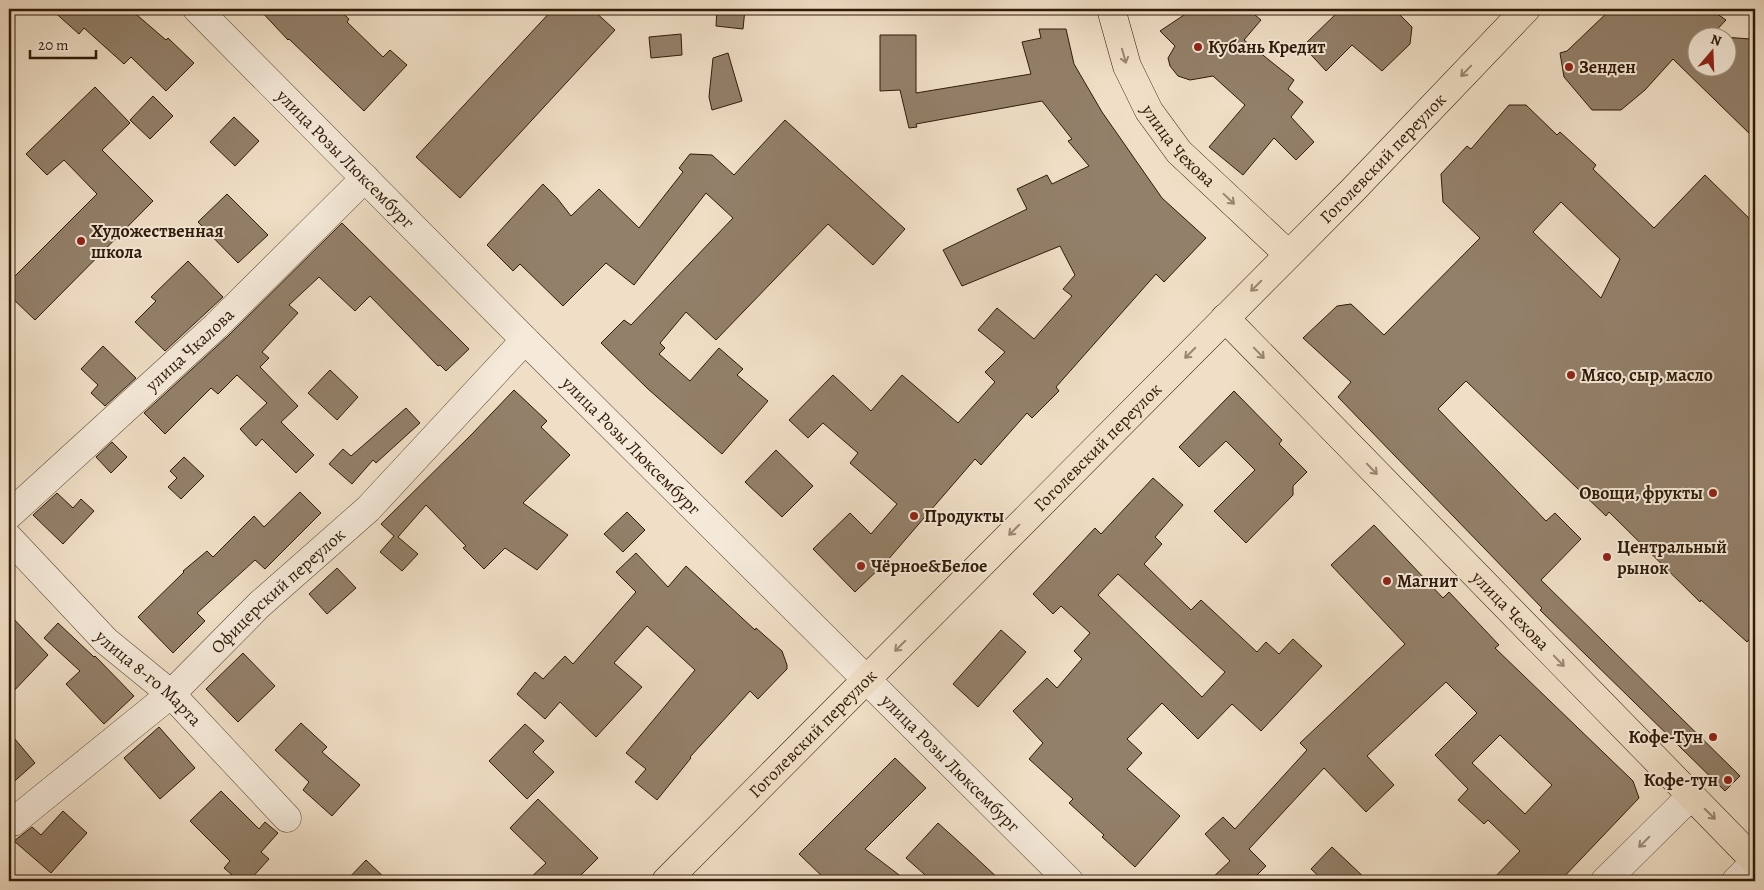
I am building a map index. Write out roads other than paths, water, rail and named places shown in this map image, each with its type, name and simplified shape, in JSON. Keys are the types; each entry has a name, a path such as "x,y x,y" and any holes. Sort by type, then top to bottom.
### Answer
{"main road":[{"name":"улица Чехова","path":"1111,9 1127,66 1149,112 1179,152 1288,254"},
{"name":"Гоголевский переулок","path":"666,881 1352,191 1526,9"},
{"name":"улица Чехова","path":"1225,318 1755,861"}],"street":[{"name":"улица Розы Люксембург","path":"197,9 1069,881"},
{"name":"улица Чкалова","path":"9,515 216,326 365,178"},
{"name":"Офицерский переулок","path":"13,822 171,694 260,604 368,509 526,340"},
{"name":"улица 8-го Марта","path":"9,538 106,641 171,694 287,818"},
{"path":"1605,881 1691,796"},
{"path":"1736,881 1755,861"}],"place":[{"name":"Кубань Кредит","path":"1198,47"},
{"name":"Зенден","path":"1569,67"},
{"name":"Художественная школа","path":"81,241"},
{"name":"Мясо, сыр, масло","path":"1571,375"},
{"name":"Овощи, фрукты","path":"1713,493"},
{"name":"Продукты","path":"914,516"},
{"name":"Центральный рынок","path":"1607,557"},
{"name":"Чёрное&Белое","path":"861,566"},
{"name":"Магнит","path":"1387,581"},
{"name":"Кофе-Тун","path":"1713,737"},
{"name":"Кофе-тун","path":"1728,780"}]}
